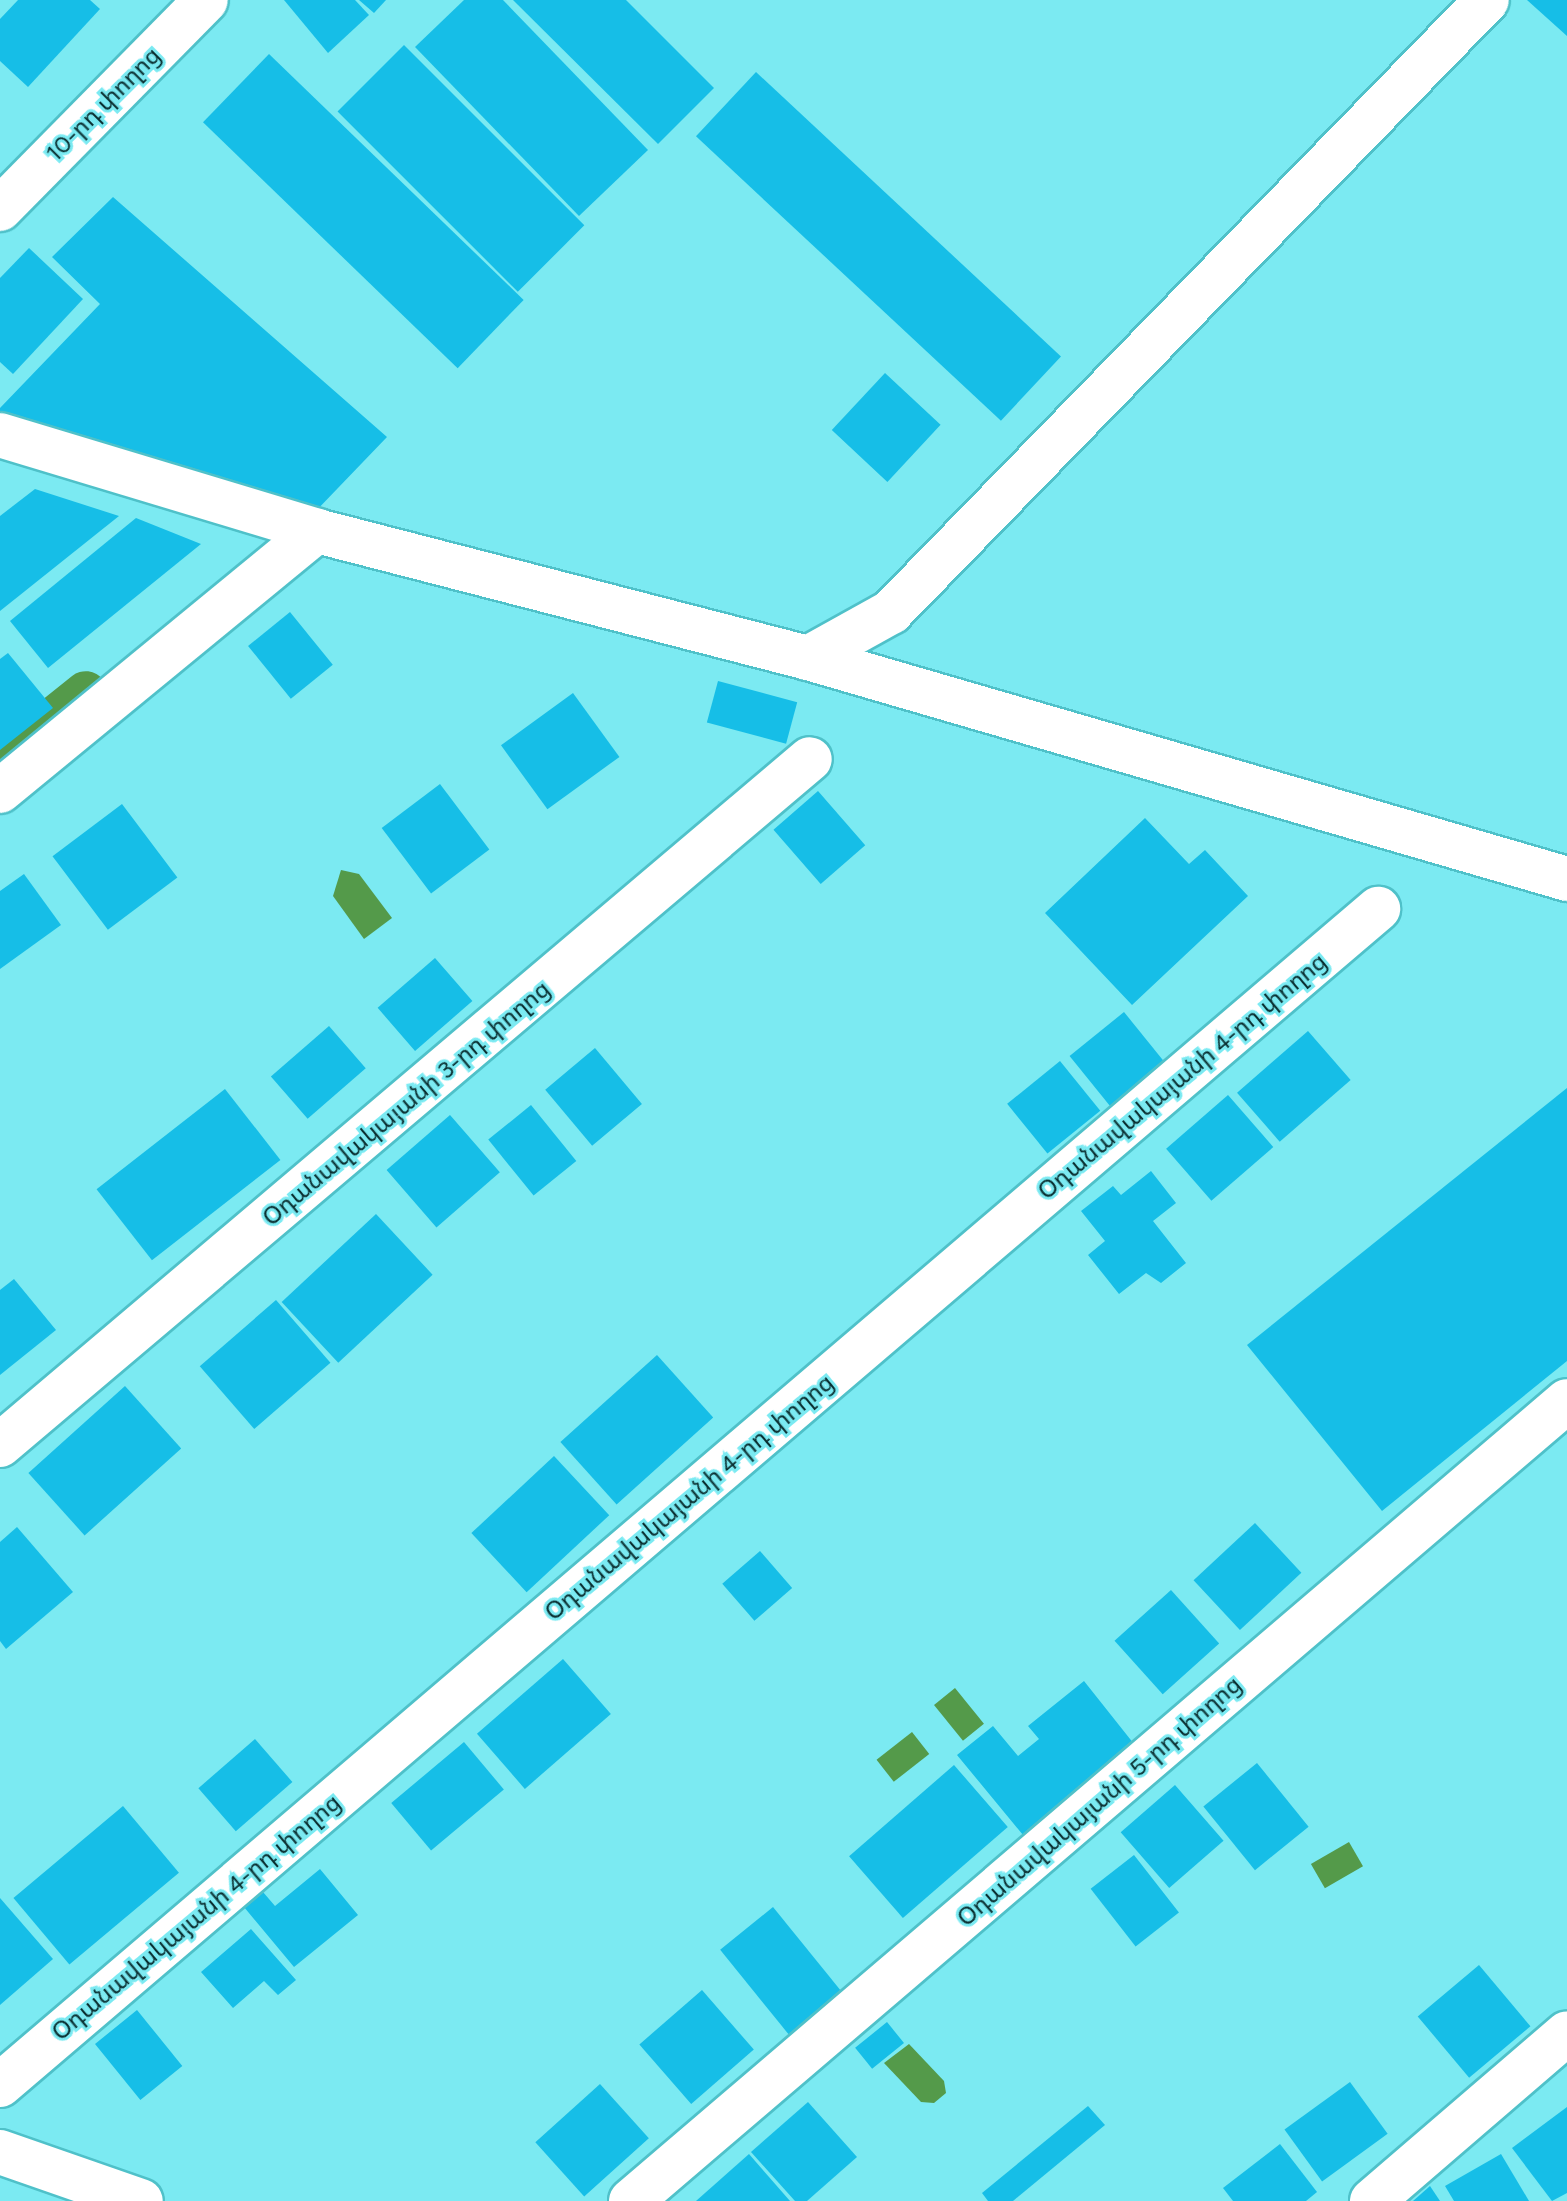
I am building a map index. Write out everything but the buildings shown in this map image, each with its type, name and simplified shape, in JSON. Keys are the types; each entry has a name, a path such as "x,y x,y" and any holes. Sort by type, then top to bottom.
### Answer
{"street":[{"name":"10-րդ փողոց","path":"0,209 206,0"},
{"path":"808,658 891,612 1487,0"},
{"path":"0,435 317,531 808,658 1567,879"},
{"path":"0,791 317,531"},
{"name":"Օդանավակայանի 3-րդ փողոց","path":"0,1445 810,759"},
{"name":"Օդանավակայանի 4-րդ փողոց","path":"0,2085 1378,909"},
{"name":"Օդանավակայանի 5-րդ փողոց","path":"631,2201 1567,1401"},
{"path":"1372,2201 1567,2033"},
{"path":"0,2152 141,2201"}],"shaded area":[{"path":"341,870 359,874 392,918 364,939 333,896"},
{"path":"955,1688 984,1724 963,1741 934,1705"},
{"path":"912,1732 929,1754 894,1782 877,1760"},
{"path":"1349,1842 1363,1866 1325,1888 1311,1864"},
{"path":"909,2044 944,2081 946,2093 934,2103 921,2102 884,2063"}],"waterway":[{"path":"0,762 86,693"}]}
